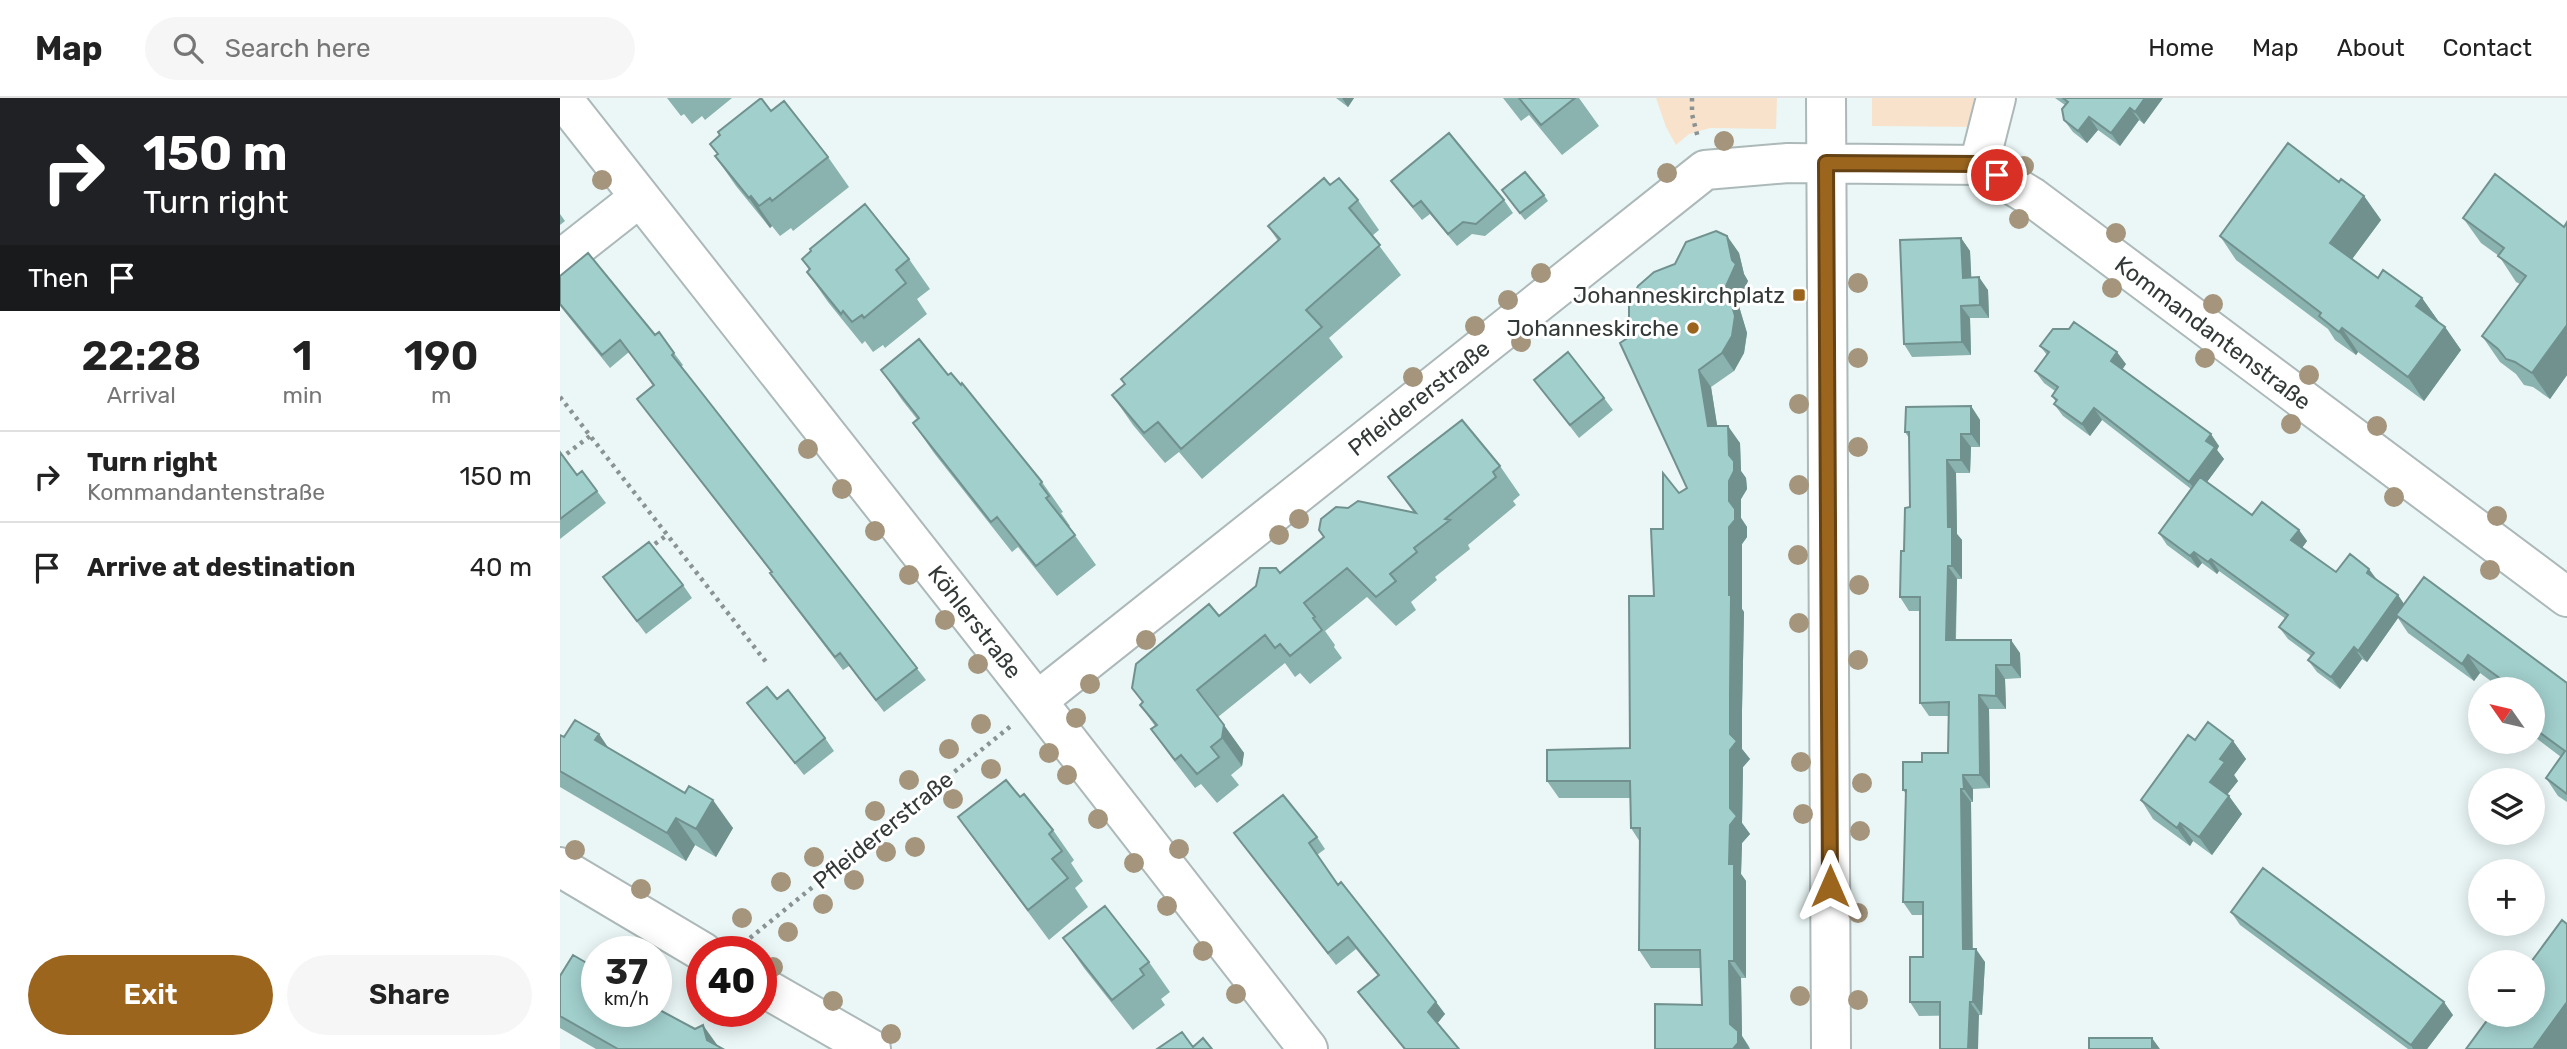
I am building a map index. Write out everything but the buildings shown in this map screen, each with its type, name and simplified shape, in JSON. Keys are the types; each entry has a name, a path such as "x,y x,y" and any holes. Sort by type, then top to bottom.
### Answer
{"street":[{"name":"Köhlerstraße","path":"562,98 640,197 1027,711 1308,1049"},
{"path":"1826,98 1831,1049"},
{"path":"1826,163 1979,164 1996,98"},
{"name":"Pfleidererstraße","path":"1027,711 1705,170 1788,163 1826,163"},
{"name":"Kommandantenstraße","path":"1979,164 2032,197 2567,597"},
{"path":"560,260 640,197"},
{"path":"560,867 686,941"},
{"path":"777,995 871,1049"}],"path":[{"path":"560,397 766,662"},
{"path":"560,459 590,436"},
{"path":"638,556 667,535"},
{"name":"Pfleidererstraße","path":"752,936 1027,711"}],"shaded area":[{"path":"1656,98 1777,98 1776,129 1710,128 1689,134 1676,145 1666,127"},
{"path":"1872,98 1989,98 1978,127 1872,126"}],"place":[{"name":"Johanneskirchplatz","path":"1799,295"},
{"name":"Johanneskirche","path":"1693,328"}],"route":[{"path":"1830,886 1826,163 1979,164 1997,175"}]}
